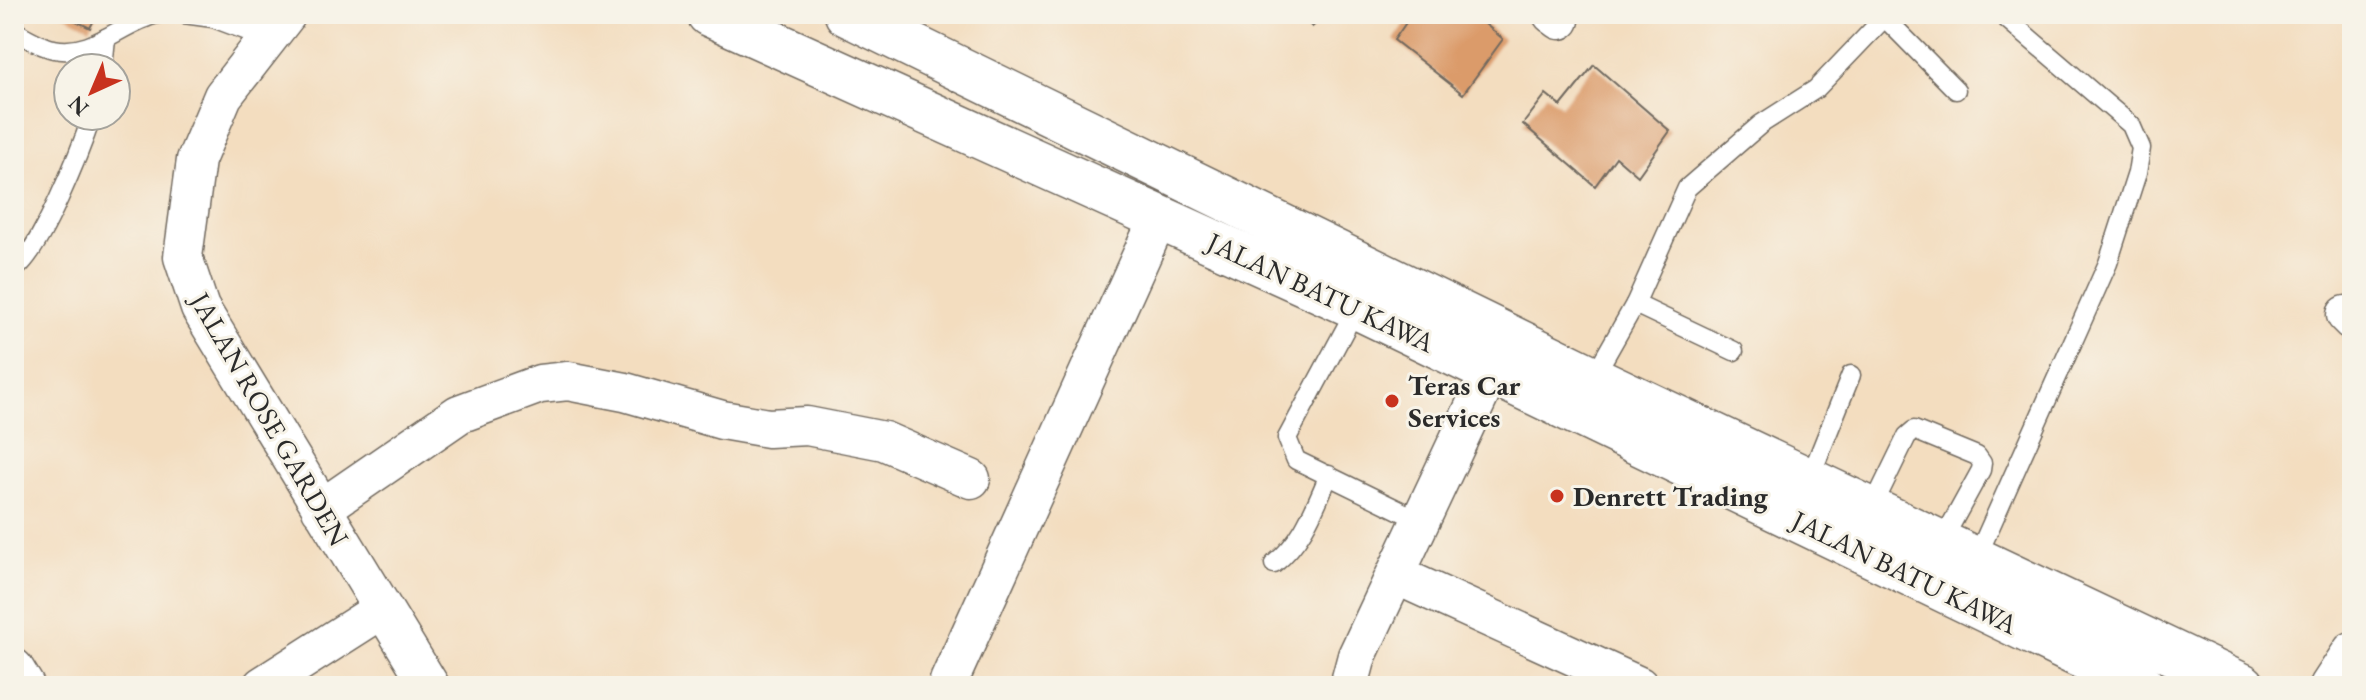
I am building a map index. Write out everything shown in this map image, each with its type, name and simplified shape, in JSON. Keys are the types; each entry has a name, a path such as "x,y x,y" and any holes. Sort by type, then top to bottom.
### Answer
{"highway":[{"name":"JALAN BATU KAWA","path":"709,14 1357,307 2143,686"},
{"name":"JALAN BATU KAWA","path":"847,14 1593,378 2243,686"}],"street":[{"name":"JALAN ROSE GARDEN","path":"276,26 223,96 196,160 183,257 200,308 430,686"},
{"path":"949,681 1159,217"},
{"path":"1349,686 1357,656 1490,373"},
{"path":"321,509 459,414 540,384 568,381 625,392 722,420 768,428 807,426 884,441 971,479"},
{"path":"1396,575 1639,686"},
{"path":"262,686 381,610"},
{"path":"2329,686 2352,651"},
{"path":"14,668 25,686"}],"lane":[{"path":"14,31 52,49 82,51 144,17 158,14"},
{"path":"184,14 276,26"},
{"path":"1958,551 2108,263 2137,173 2141,148 2131,125 2001,14"},
{"path":"1593,378 1635,304 1687,188 1761,124 1816,89 1882,16 1956,90"},
{"path":"105,52 106,38"},
{"path":"14,269 28,255 79,156 87,132"},
{"path":"1635,304 1734,351"},
{"path":"1357,307 1287,438 1296,460 1419,520"},
{"path":"1809,480 1851,375"},
{"path":"1871,510 1907,436 1914,430 1977,456 1982,463 1981,470 1958,551"},
{"path":"1274,564 1298,540 1329,475"}],"building":[{"path":"62,14 97,14 90,28"},
{"path":"1300,14 1327,14 1312,27"},
{"path":"1412,14 1473,14 1503,39 1463,94 1394,40"},
{"path":"1594,65 1670,131 1638,176 1616,157 1595,186 1523,124 1546,94 1561,106"}],"place":[{"name":"Teras Car Services","path":"1392,401"},
{"name":"Denrett Trading","path":"1557,496"}]}
